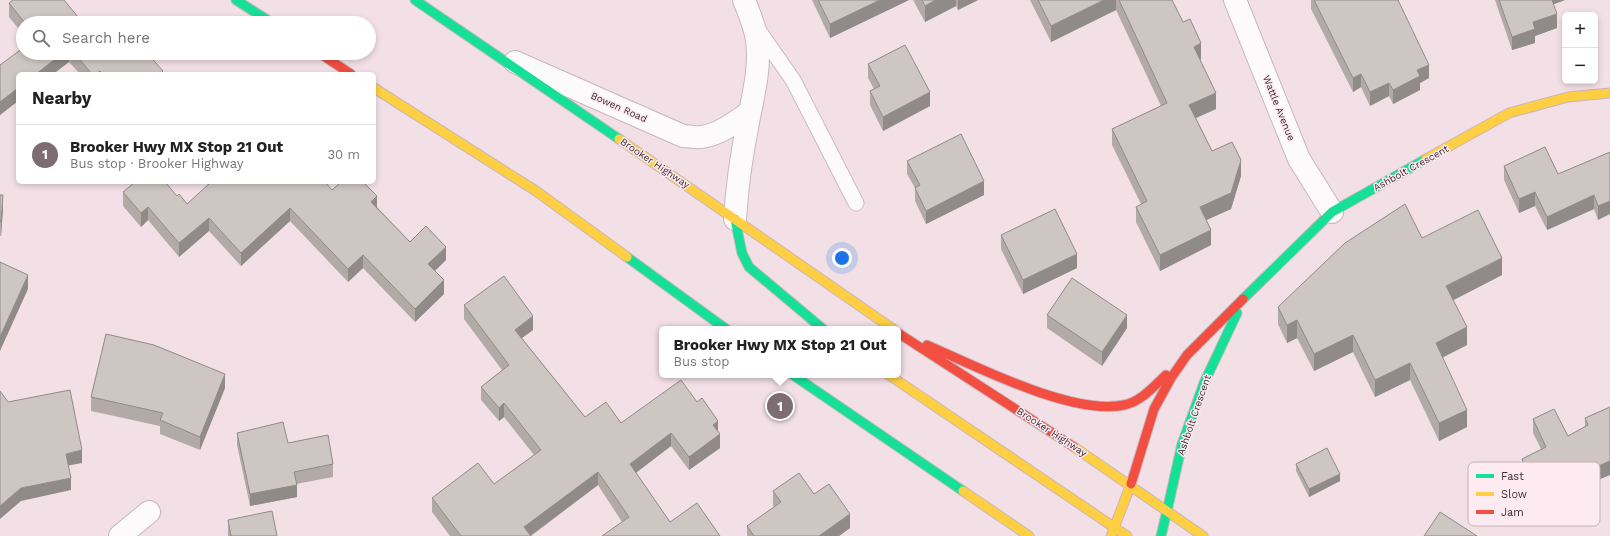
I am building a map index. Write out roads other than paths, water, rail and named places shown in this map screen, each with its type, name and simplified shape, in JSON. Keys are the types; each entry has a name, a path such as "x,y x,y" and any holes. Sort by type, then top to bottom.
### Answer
{"main road":[{"path":"236,0 261,16"},
{"name":"Brooker Highway","path":"415,0 889,326"},
{"path":"329,60 348,72"},
{"path":"376,89 536,191 722,326"},
{"name":"Ashbolt Crescent","path":"1131,484 1154,409 1171,378 1188,355 1332,212 1509,113 1568,97 1610,93"},
{"path":"735,219 742,253 749,267 819,326"},
{"name":"Ashbolt Crescent","path":"1161,536 1182,444 1204,383 1243,300"},
{"path":"901,333 1011,380 1075,403 1101,407 1115,407 1132,403 1152,388 1188,355"},
{"name":"Brooker Highway","path":"901,334 1131,484 1203,536"},
{"path":"797,378 1029,536"},
{"path":"893,378 1127,536"},
{"path":"1112,536 1114,526 1131,484"}],"street":[{"path":"735,219 740,169 757,77 758,56 757,40 753,23 744,0"},
{"name":"Wattle Avenue","path":"1235,0 1299,159 1332,212"},
{"name":"Bowen Road","path":"489,50 683,136 702,137 714,133 734,123 750,112"},
{"path":"120,536 149,512"}],"lane":[{"path":"753,23 793,80 856,203"}],"place":[{"name":"Brooker Hwy MX Stop 21 Out","path":"780,406"}]}
